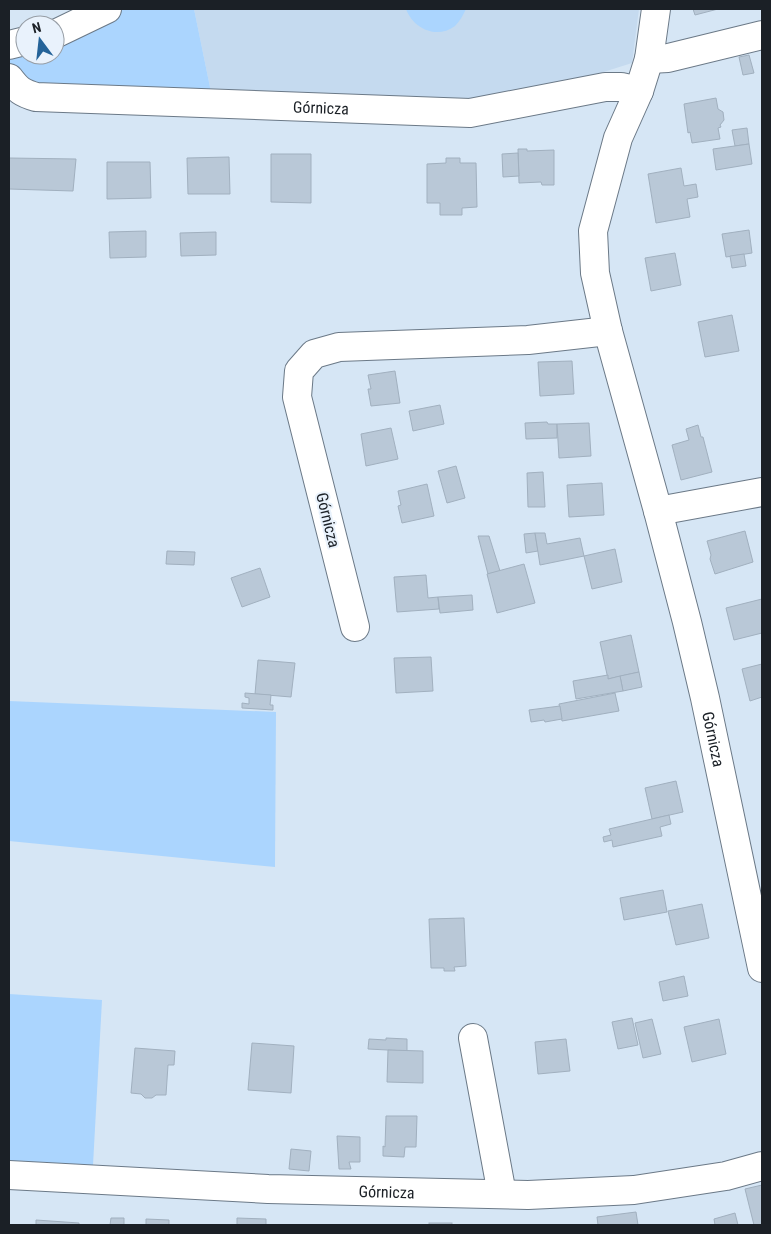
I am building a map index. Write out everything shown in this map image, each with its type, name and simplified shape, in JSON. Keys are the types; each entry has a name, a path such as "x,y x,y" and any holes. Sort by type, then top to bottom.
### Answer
{"street":[{"path":"65,29 107,9"},
{"name":"Górnicza","path":"656,9 650,59 618,138 593,231 594,273 658,512 705,698 762,968"},
{"path":"650,59 668,58 762,35"},
{"name":"Górnicza","path":"9,78 15,87 24,94 36,97 470,113 605,87 621,87 638,91"},
{"name":"Górnicza","path":"355,627 297,397 299,371 304,365 314,354 339,347 528,340 608,331"},
{"path":"658,512 762,492"},
{"path":"473,1038 502,1194"},
{"name":"Górnicza","path":"9,1175 268,1189 528,1196 634,1190 726,1176 762,1166"}],"shaded area":[{"path":"117,9 194,9 211,92 9,87 9,50 15,52 15,65 65,65 65,28"},
{"path":"194,9 639,9 632,63 575,81 480,100 211,92"},
{"path":"406,9 466,9 455,26 448,30 433,32 414,22"},
{"path":"9,701 276,712 275,867 9,841"},
{"path":"9,994 102,1000 93,1165 9,1161"}],"building":[{"path":"693,9 718,9 695,15"},
{"path":"749,55 754,73 743,75 739,57"},
{"path":"716,98 718,109 723,112 724,120 720,125 721,127 718,128 720,139 692,143 690,132 688,133 684,104"},
{"path":"747,128 749,144 735,146 732,130"},
{"path":"749,144 752,164 716,170 713,149"},
{"path":"518,149 527,149 527,151 554,150 554,185 542,185 541,182 519,183"},
{"path":"518,153 519,176 503,177 502,154"},
{"path":"271,154 311,154 311,203 271,202"},
{"path":"229,157 230,194 188,194 187,158"},
{"path":"9,158 76,159 73,191 9,189"},
{"path":"446,158 460,158 460,163 476,163 477,207 462,208 462,215 440,215 440,203 427,203 427,164 446,163"},
{"path":"107,162 150,162 151,198 107,199"},
{"path":"681,168 684,186 696,184 698,197 687,199 690,217 656,223 648,174"},
{"path":"749,230 752,253 726,257 722,234"},
{"path":"146,231 146,257 110,258 109,232"},
{"path":"216,232 216,255 181,256 180,233"},
{"path":"675,253 681,285 651,291 645,258"},
{"path":"744,254 746,266 732,268 730,256"},
{"path":"732,315 739,351 705,357 698,322"},
{"path":"572,361 574,394 540,396 538,362"},
{"path":"395,371 400,403 371,406 368,389 371,389 368,375"},
{"path":"440,405 444,424 413,431 409,411"},
{"path":"547,422 548,424 557,424 557,438 526,439 525,423"},
{"path":"589,423 591,456 559,458 557,424"},
{"path":"698,425 712,472 681,480 672,445 689,440 686,429"},
{"path":"391,428 398,459 366,466 361,434"},
{"path":"456,466 465,498 447,503 438,471"},
{"path":"543,472 545,507 528,507 527,473"},
{"path":"602,483 604,515 569,517 567,485"},
{"path":"427,484 434,516 402,523 398,506 401,505 398,491"},
{"path":"745,531 753,562 715,574 707,541"},
{"path":"535,533 538,551 526,553 524,534"},
{"path":"535,533 545,533 547,544 580,538 584,556 540,565"},
{"path":"478,536 489,536 500,571 488,574"},
{"path":"615,549 622,582 592,589 584,556"},
{"path":"167,551 195,552 194,565 166,564"},
{"path":"524,564 535,603 497,613 487,574"},
{"path":"260,568 270,597 242,607 231,578"},
{"path":"426,575 428,598 438,597 439,609 397,612 394,577"},
{"path":"472,595 473,610 440,613 438,597"},
{"path":"762,599 762,633 734,640 726,608"},
{"path":"631,635 639,672 608,679 600,642"},
{"path":"431,657 433,691 396,693 394,658"},
{"path":"258,660 295,663 291,697 255,694"},
{"path":"762,664 762,697 750,701 742,669"},
{"path":"639,672 642,687 623,691 620,676"},
{"path":"608,675 608,679 620,676 623,691 576,699 573,681"},
{"path":"245,693 271,695 270,705 273,705 273,710 242,708 242,703 249,704 249,698 245,697"},
{"path":"615,693 619,711 562,721 559,704"},
{"path":"560,706 562,719 531,722 529,710"},
{"path":"676,781 683,812 652,819 645,788"},
{"path":"669,815 671,824 660,827 662,836 613,847 612,840 604,842 603,837 611,835 609,829"},
{"path":"663,890 667,912 624,920 620,898"},
{"path":"702,904 709,938 676,945 668,911"},
{"path":"464,918 466,966 454,967 455,971 444,971 444,968 431,968 429,919"},
{"path":"684,976 688,996 663,1001 659,982"},
{"path":"632,1018 638,1045 618,1049 612,1022"},
{"path":"652,1019 661,1054 643,1058 635,1023"},
{"path":"719,1019 726,1054 692,1062 684,1027"},
{"path":"386,1038 407,1039 407,1051 368,1049 369,1039 386,1040"},
{"path":"566,1039 570,1071 538,1074 535,1042"},
{"path":"252,1043 294,1046 291,1093 248,1090"},
{"path":"135,1048 175,1051 174,1065 168,1065 166,1095 145,1098 141,1094 131,1093"},
{"path":"388,1050 423,1051 423,1083 387,1082"},
{"path":"386,1116 417,1116 416,1147 405,1147 404,1157 383,1156"},
{"path":"337,1136 360,1137 360,1162 349,1162 351,1169 339,1169"},
{"path":"291,1149 311,1151 309,1171 289,1169"},
{"path":"762,1185 762,1225 754,1225 745,1189"},
{"path":"636,1212 638,1225 598,1225 597,1217"},
{"path":"735,1213 738,1225 715,1225 714,1219"},
{"path":"111,1218 124,1218 124,1225 110,1225"},
{"path":"237,1218 266,1219 266,1225 237,1225"},
{"path":"146,1219 169,1220 169,1225 146,1225"},
{"path":"36,1220 79,1223 79,1225 36,1225"},
{"path":"429,1223 452,1223 452,1225 429,1225"}]}
